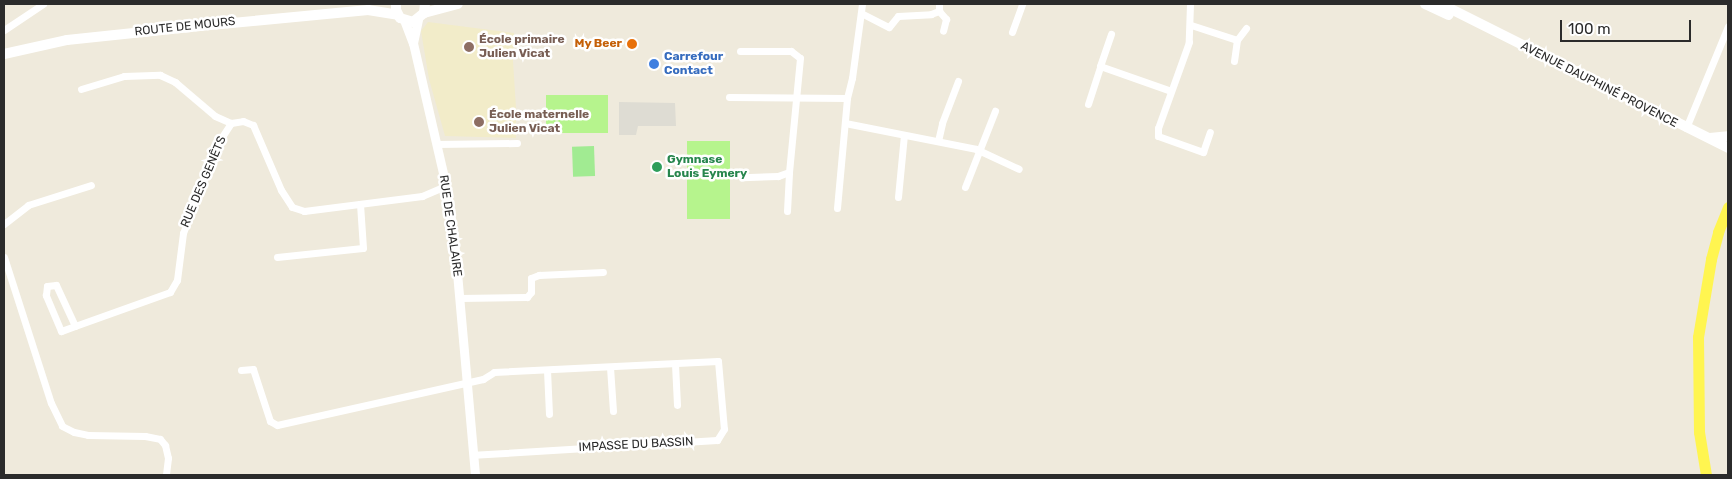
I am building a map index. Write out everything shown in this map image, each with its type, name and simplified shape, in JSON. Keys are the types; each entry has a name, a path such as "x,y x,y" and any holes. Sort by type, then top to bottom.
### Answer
{"main road":[{"name":"ROUTE DE MOURS","path":"5,52 94,36 368,10 382,4"},
{"path":"396,4 401,18"},
{"path":"423,12 458,4"},
{"name":"AVENUE DAUPHINÉ PROVENCE","path":"1425,4 1492,31"},
{"name":"AVENUE DAUPHINÉ PROVENCE","path":"1441,4 1728,148"},
{"name":"ROUTE DE MOURS","path":"368,10 401,18 423,12"},
{"path":"1707,138 1728,136"},
{"path":"1706,475 1699,424 1698,337 1711,259 1718,232 1728,207"}],"street":[{"path":"4,30 42,4"},
{"path":"837,208 847,98 862,4"},
{"path":"1012,32 1022,4"},
{"path":"1190,4 1191,25 1189,42 1158,128 1158,136 1203,152 1210,132"},
{"path":"861,13 889,27 898,16 931,14 939,7 946,19 943,31"},
{"name":"RUE DE CHALAIRE","path":"413,43 423,12"},
{"name":"RUE DE CHALAIRE","path":"401,18 413,43 446,186 460,298 475,475"},
{"path":"1191,25 1237,40"},
{"path":"1686,128 1728,26"},
{"path":"1234,61 1237,40 1246,28"},
{"path":"1088,104 1110,34"},
{"path":"740,51 792,52 800,58 787,211"},
{"path":"1100,66 1172,91"},
{"path":"81,89 124,76 160,75 176,82 214,116 231,123"},
{"path":"938,141 942,123 958,80"},
{"path":"729,97 798,96 847,98"},
{"path":"965,187 995,111"},
{"name":"RUE DES GENÊTS","path":"75,326 170,292 177,280 183,233 218,143 231,123 243,121 254,125 281,190 292,207 304,211 422,196 446,186"},
{"path":"845,123 980,151 1019,169"},
{"path":"898,197 904,135"},
{"path":"436,144 517,144"},
{"path":"742,177 778,176 789,172"},
{"path":"4,224 28,205 91,185"},
{"path":"277,257 363,248 360,204"},
{"path":"4,257 51,403 62,426 74,432 88,435 145,436 160,439 165,444 168,458 166,475"},
{"path":"460,298 527,297 531,292 531,278 539,275 603,272"},
{"path":"56,285 75,326 60,331 46,295 47,286 56,285"},
{"name":"IMPASSE DU BASSIN","path":"474,455 718,440 724,429 718,361 675,364"},
{"path":"241,370 253,369 270,421 277,425 482,379 494,372 675,364 677,405"},
{"path":"610,367 613,411"},
{"path":"547,370 549,414"}],"shaded area":[{"path":"428,22 514,33 513,61 516,138 445,136 429,79 421,31"},
{"path":"619,102 675,103 676,126 638,126 636,135 619,135"}],"green space":[{"path":"546,95 608,95 608,133 546,133"},
{"path":"687,141 730,141 730,219 687,219"},
{"path":"594,146 595,176 573,177 572,147"}],"place":[{"name":"My Beer","path":"632,44"},
{"name":"École primaire Julien Vicat","path":"469,47"},
{"name":"Carrefour Contact","path":"654,64"},
{"name":"École maternelle Julien Vicat","path":"479,122"},
{"name":"Gymnase Louis Eymery","path":"657,167"}]}
